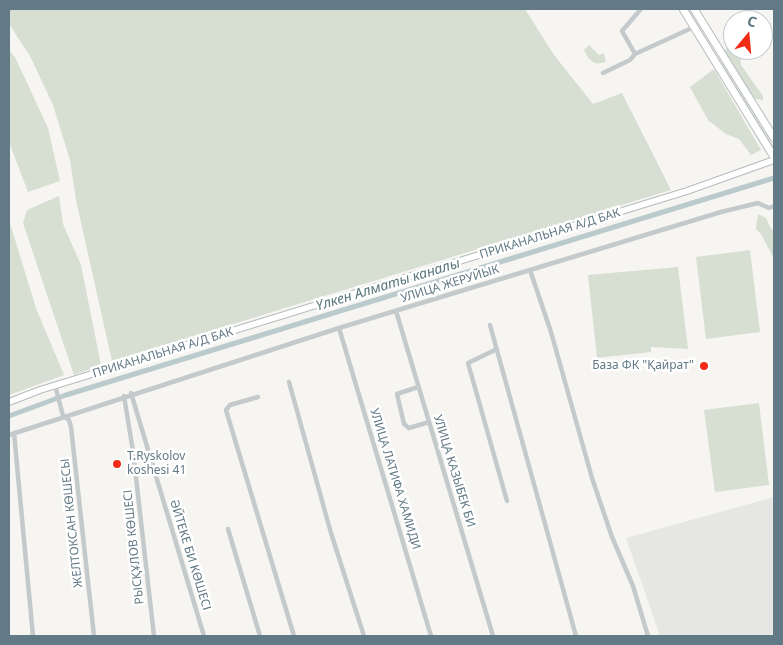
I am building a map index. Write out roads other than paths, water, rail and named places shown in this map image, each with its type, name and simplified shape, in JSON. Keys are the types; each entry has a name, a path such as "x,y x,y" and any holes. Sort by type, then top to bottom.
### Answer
{"main road":[{"path":"683,9 774,158"},
{"path":"694,9 723,55"},
{"path":"716,61 723,58"},
{"path":"726,60 774,138"}],"street":[{"path":"635,54 622,30 641,9"},
{"path":"602,73 630,60 635,54 694,27"},
{"name":"ПРИКАНАЛЬНАЯ А/Д БАК","path":"9,402 55,385 678,194 774,158"},
{"name":"УЛИЦА ЖЕРУЙЫК","path":"131,394 339,328 758,203 770,208 774,206"},
{"path":"530,270 592,478 612,537 633,586 648,636"},
{"name":"УЛИЦА КАЗЫБЕК БИ","path":"396,311 493,636"},
{"path":"490,325 576,636"},
{"name":"УЛИЦА ЛАТИФА ХАМИДИ","path":"339,328 431,636"},
{"path":"497,349 469,362 468,365 507,500"},
{"path":"289,382 331,533 364,636"},
{"name":"ЖЕЛТОКСАН КӨШЕСЫ","path":"55,385 63,414 69,420 71,427 94,636"},
{"path":"418,387 399,392 398,394 404,424 410,428 429,422"},
{"path":"33,636 11,434 63,414 131,394"},
{"name":"ӘЙТЕКЕ БИ КӨШЕСІ","path":"131,394 204,636"},
{"name":"РЫСҚҰЛОВ КӨШЕСІ","path":"124,396 133,451 154,636"},
{"path":"258,397 230,405 226,410 294,636"},
{"path":"228,529 260,636"}],"waterway":[{"name":"Үлкен Алматы каналы","path":"9,416 66,395 774,178"}],"place":[{"name":"База ФК \"Қайрат\"","path":"704,366"},
{"name":"T.Ryskolov koshesi 41","path":"117,464"}]}
